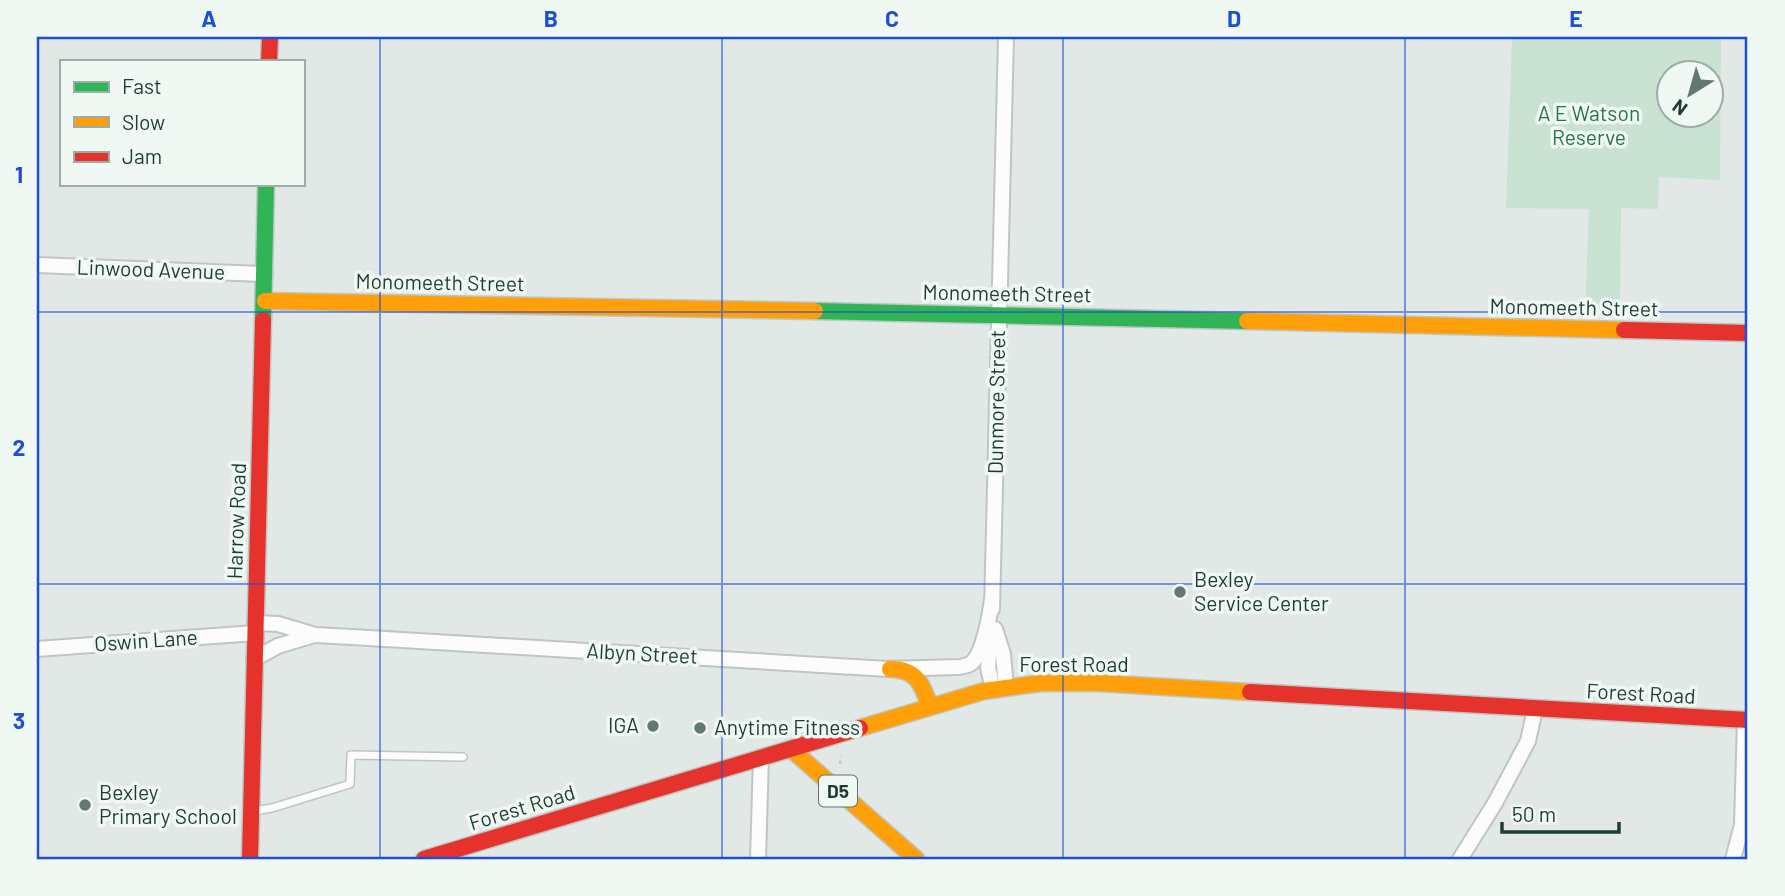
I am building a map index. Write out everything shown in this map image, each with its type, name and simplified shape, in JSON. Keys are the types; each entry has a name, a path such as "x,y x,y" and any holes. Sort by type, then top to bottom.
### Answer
{"main road":[{"path":"269,60 270,37"},
{"name":"Harrow Road","path":"250,859 266,186"},
{"name":"Monomeeth Street","path":"265,301 999,314 1748,333"},
{"path":"890,669 901,678 909,701"},
{"path":"890,669 910,672 925,690 930,707"},
{"name":"Forest Road","path":"424,859 791,749 909,701 930,707 1000,688 1041,683 1098,683 1746,720"},
{"name":"D5","path":"791,749 916,859"}],"street":[{"name":"Dunmore Street","path":"969,665 979,650 990,616 992,599 1006,37"},
{"name":"Linwood Avenue","path":"37,265 265,274"},
{"name":"Dunmore Street","path":"992,599 995,630 1003,654 1000,688"},
{"name":"Albyn Street","path":"255,628 278,624 315,635 890,669 969,665"},
{"name":"Oswin Lane","path":"37,649 255,628"},
{"name":"Albyn Street","path":"254,659 278,646 315,635"},
{"path":"1460,859 1495,803 1528,741 1535,709"},
{"path":"1733,859 1742,825 1746,720"},
{"path":"758,859 761,757"}],"lane":[{"path":"250,811 272,808 349,784 351,755 463,757"}],"path":[{"path":"840,764 841,755"}],"green space":[{"name":"A E Watson Reserve","path":"1512,37 1721,37 1721,60 1656,60 1656,130 1720,130 1720,180 1659,177 1658,209 1621,208 1620,316 1585,313 1589,209 1506,208"}],"traffic: fast":[{"path":"263,320 266,186"},
{"path":"815,311 1247,321"}],"traffic: slow":[{"path":"265,301 815,311"},
{"path":"1247,321 1624,330"},
{"path":"890,669 907,672 917,679 930,707"},
{"path":"860,728 984,691 1041,683 1098,683 1250,692"},
{"path":"791,749 916,859"}],"traffic: jam":[{"path":"269,60 270,37"},
{"path":"250,859 263,320"},
{"path":"1624,330 1748,333"},
{"path":"1250,692 1748,720"},
{"path":"424,859 860,728"}],"place":[{"name":"Bexley Service Center","path":"1180,592"},
{"name":"IGA","path":"653,726"},
{"name":"Anytime Fitness","path":"700,728"},
{"name":"Bexley Primary School","path":"85,805"}]}
